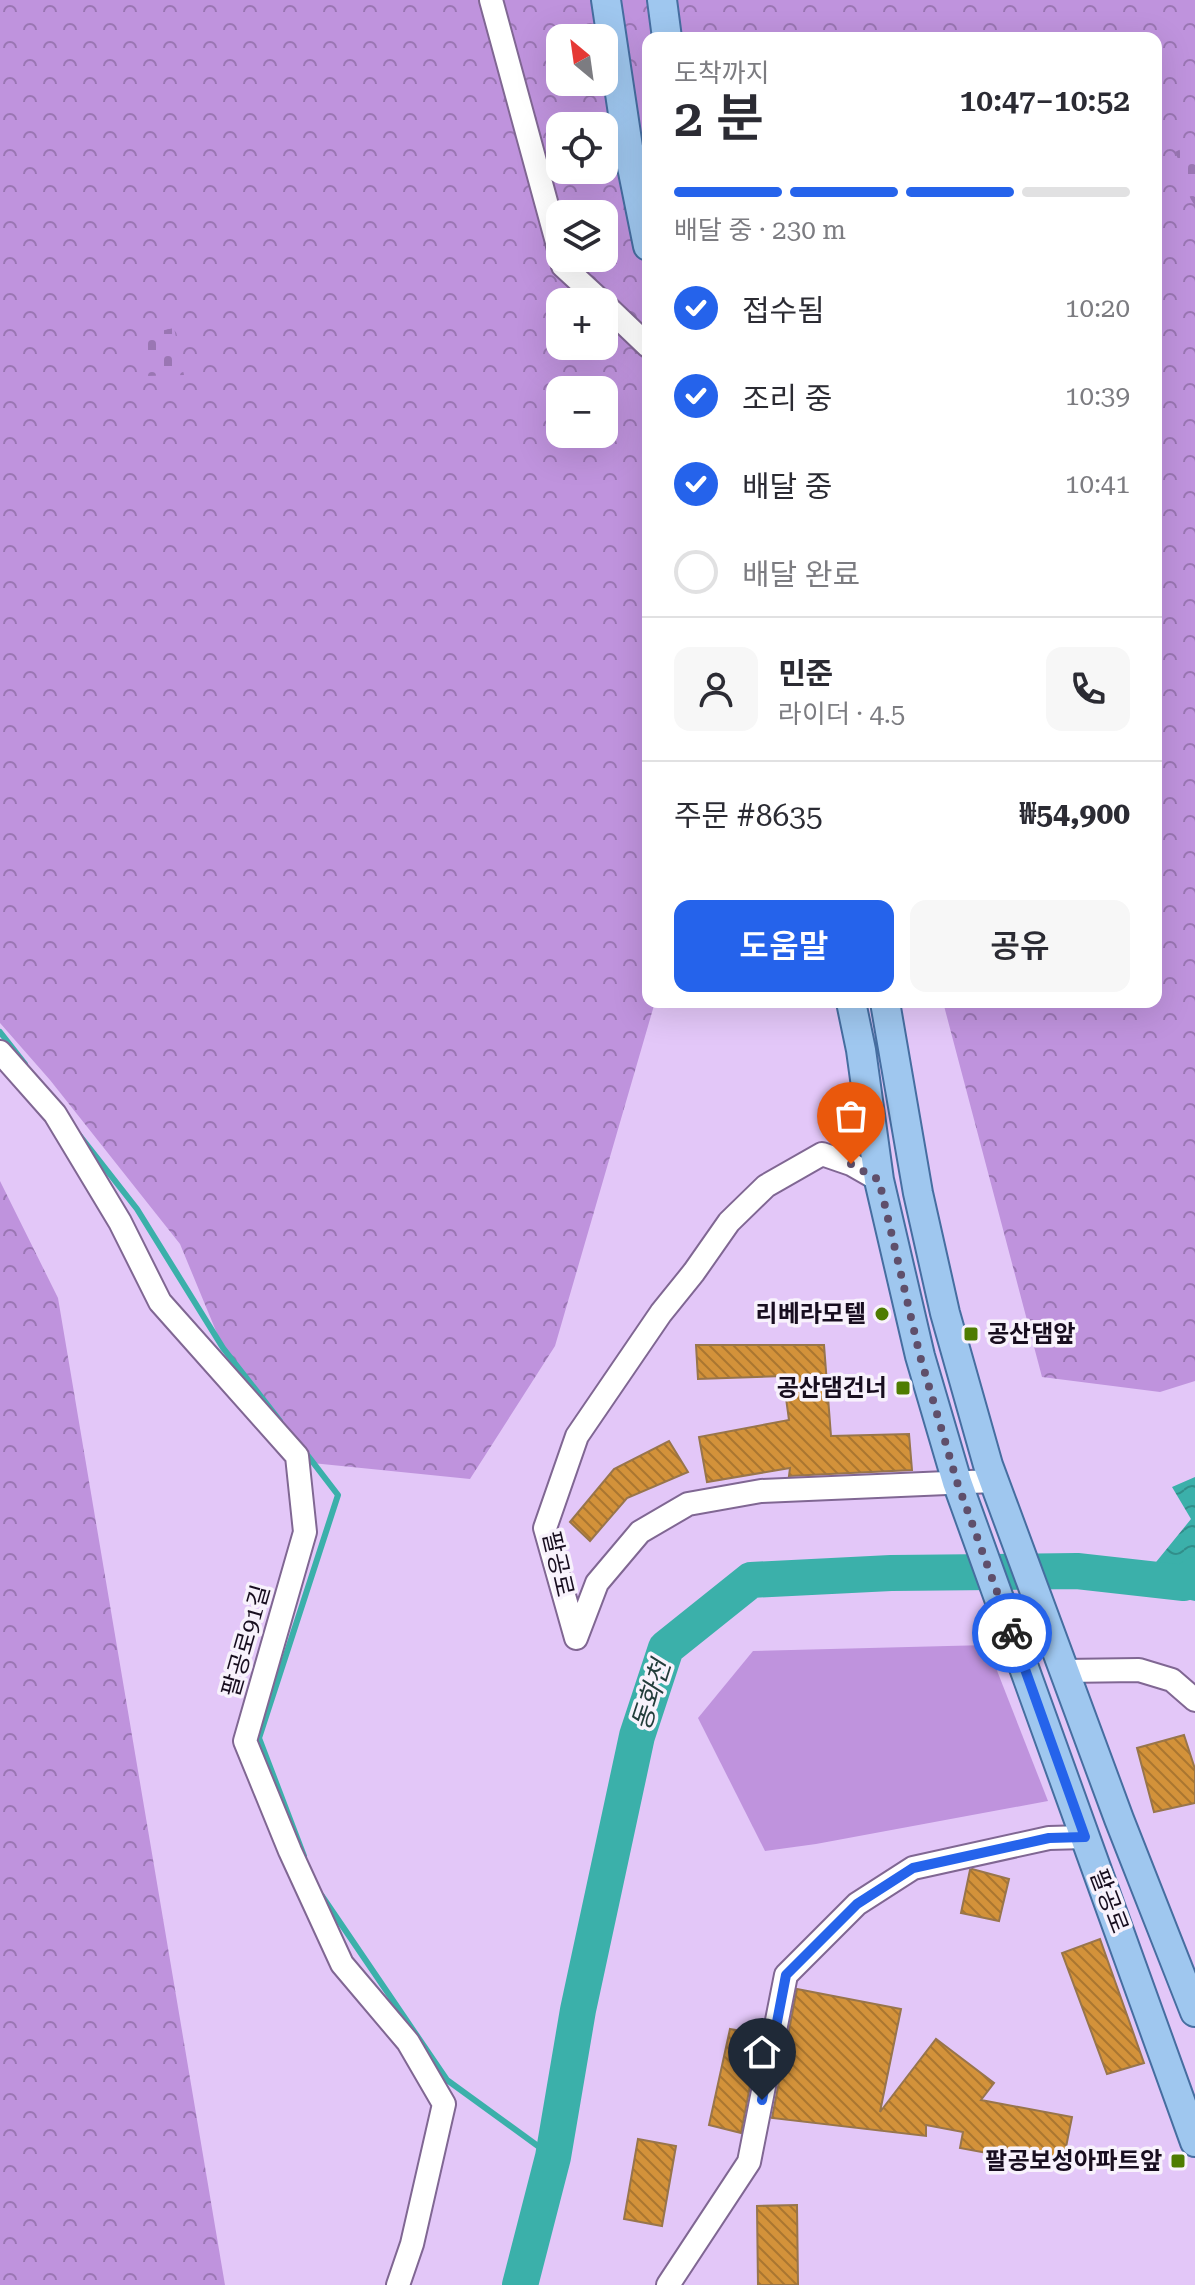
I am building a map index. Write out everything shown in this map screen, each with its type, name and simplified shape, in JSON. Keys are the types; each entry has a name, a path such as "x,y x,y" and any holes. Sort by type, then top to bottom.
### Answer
{"main road":[{"path":"606,0 628,147 642,216"},
{"path":"662,0 666,32"},
{"path":"852,1008 879,1180 920,1356 957,1483"},
{"path":"886,1008 918,1193 993,1482"},
{"name":"팔공로","path":"993,1482 1195,2012"},
{"name":"팔공로","path":"957,1483 1195,2142"}],"street":[{"path":"491,0 546,200"},
{"path":"569,272 587,288"},
{"path":"618,317 642,340"},
{"name":"팔공로91길","path":"0,1052 55,1114 120,1222 160,1302 297,1456 305,1532 245,1741 290,1851 342,1964 408,2042 444,2104 412,2244 398,2285"},
{"name":"팔공로","path":"879,1180 851,1164 822,1154 766,1186 729,1222 661,1313 577,1436 545,1528 576,1638 597,1583 640,1532 688,1504 761,1491 957,1483"},
{"path":"957,1483 993,1482"},
{"path":"1063,1671 1139,1670 1172,1680 1195,1700"},
{"path":"668,2285 749,2162 786,1975 857,1904 913,1868 1049,1838 1085,1837"}],"green space":[{"path":"0,0 1195,0 1195,1381 1160,1392 1042,1377 945,1008 1162,1008 1162,32 642,32 642,1008 653,1008 555,1346 470,1479 312,1463 223,1348 180,1244 50,1080 0,1023"},
{"path":"1195,142 1195,206 1175,152"},
{"path":"174,328 184,375 146,376 138,336"},
{"path":"0,1181 58,1298 225,2285 0,2285"},
{"path":"987,1645 1048,1801 765,1851 698,1718 753,1651"}],"water":[{"path":"1195,1477 1195,1601 1135,1588 1191,1519 1172,1487"}],"building":[{"path":"696,1345 824,1345 831,1436 909,1434 912,1470 789,1476 790,1468 707,1482 699,1437 789,1420 783,1376 698,1379"},
{"path":"669,1441 688,1472 627,1498 590,1541 570,1522 614,1469"},
{"path":"1184,1735 1195,1769 1195,1803 1154,1812 1137,1748"},
{"path":"972,1869 1009,1879 999,1921 961,1913"},
{"path":"1100,1939 1144,2063 1107,2074 1062,1953"},
{"path":"797,1989 901,2009 880,2112 936,2039 994,2083 981,2100 1072,2117 1062,2167 960,2148 963,2132 926,2125 926,2136 772,2118"},
{"path":"730,2029 760,2034 741,2133 709,2125"},
{"path":"638,2139 676,2146 662,2226 624,2219"},
{"path":"797,2205 798,2285 758,2285 757,2206"}],"waterway":[{"path":"0,1032 25,1064"},
{"path":"80,1136 137,1209 223,1348 280,1421"},
{"path":"304,1856 259,1738 338,1495 305,1452"},
{"name":"동화천","path":"520,2285 553,2157 578,2010 637,1736 666,1648 751,1580 891,1573 1077,1571 1184,1583 1195,1575"},
{"path":"322,1896 447,2080 553,2157"}],"way so far":[{"path":"851,1164 879,1180 920,1356 957,1482 1012,1633"}],"place":[{"name":"리베라모텔","path":"882,1314"},
{"name":"공산댐앞","path":"971,1334"},
{"name":"공산댐건너","path":"903,1388"},
{"name":"팔공보성아파트앞","path":"1178,2161"}],"route":[{"path":"762,2100 786,1975 857,1904 913,1868 1049,1838 1085,1837 1012,1633"}]}
